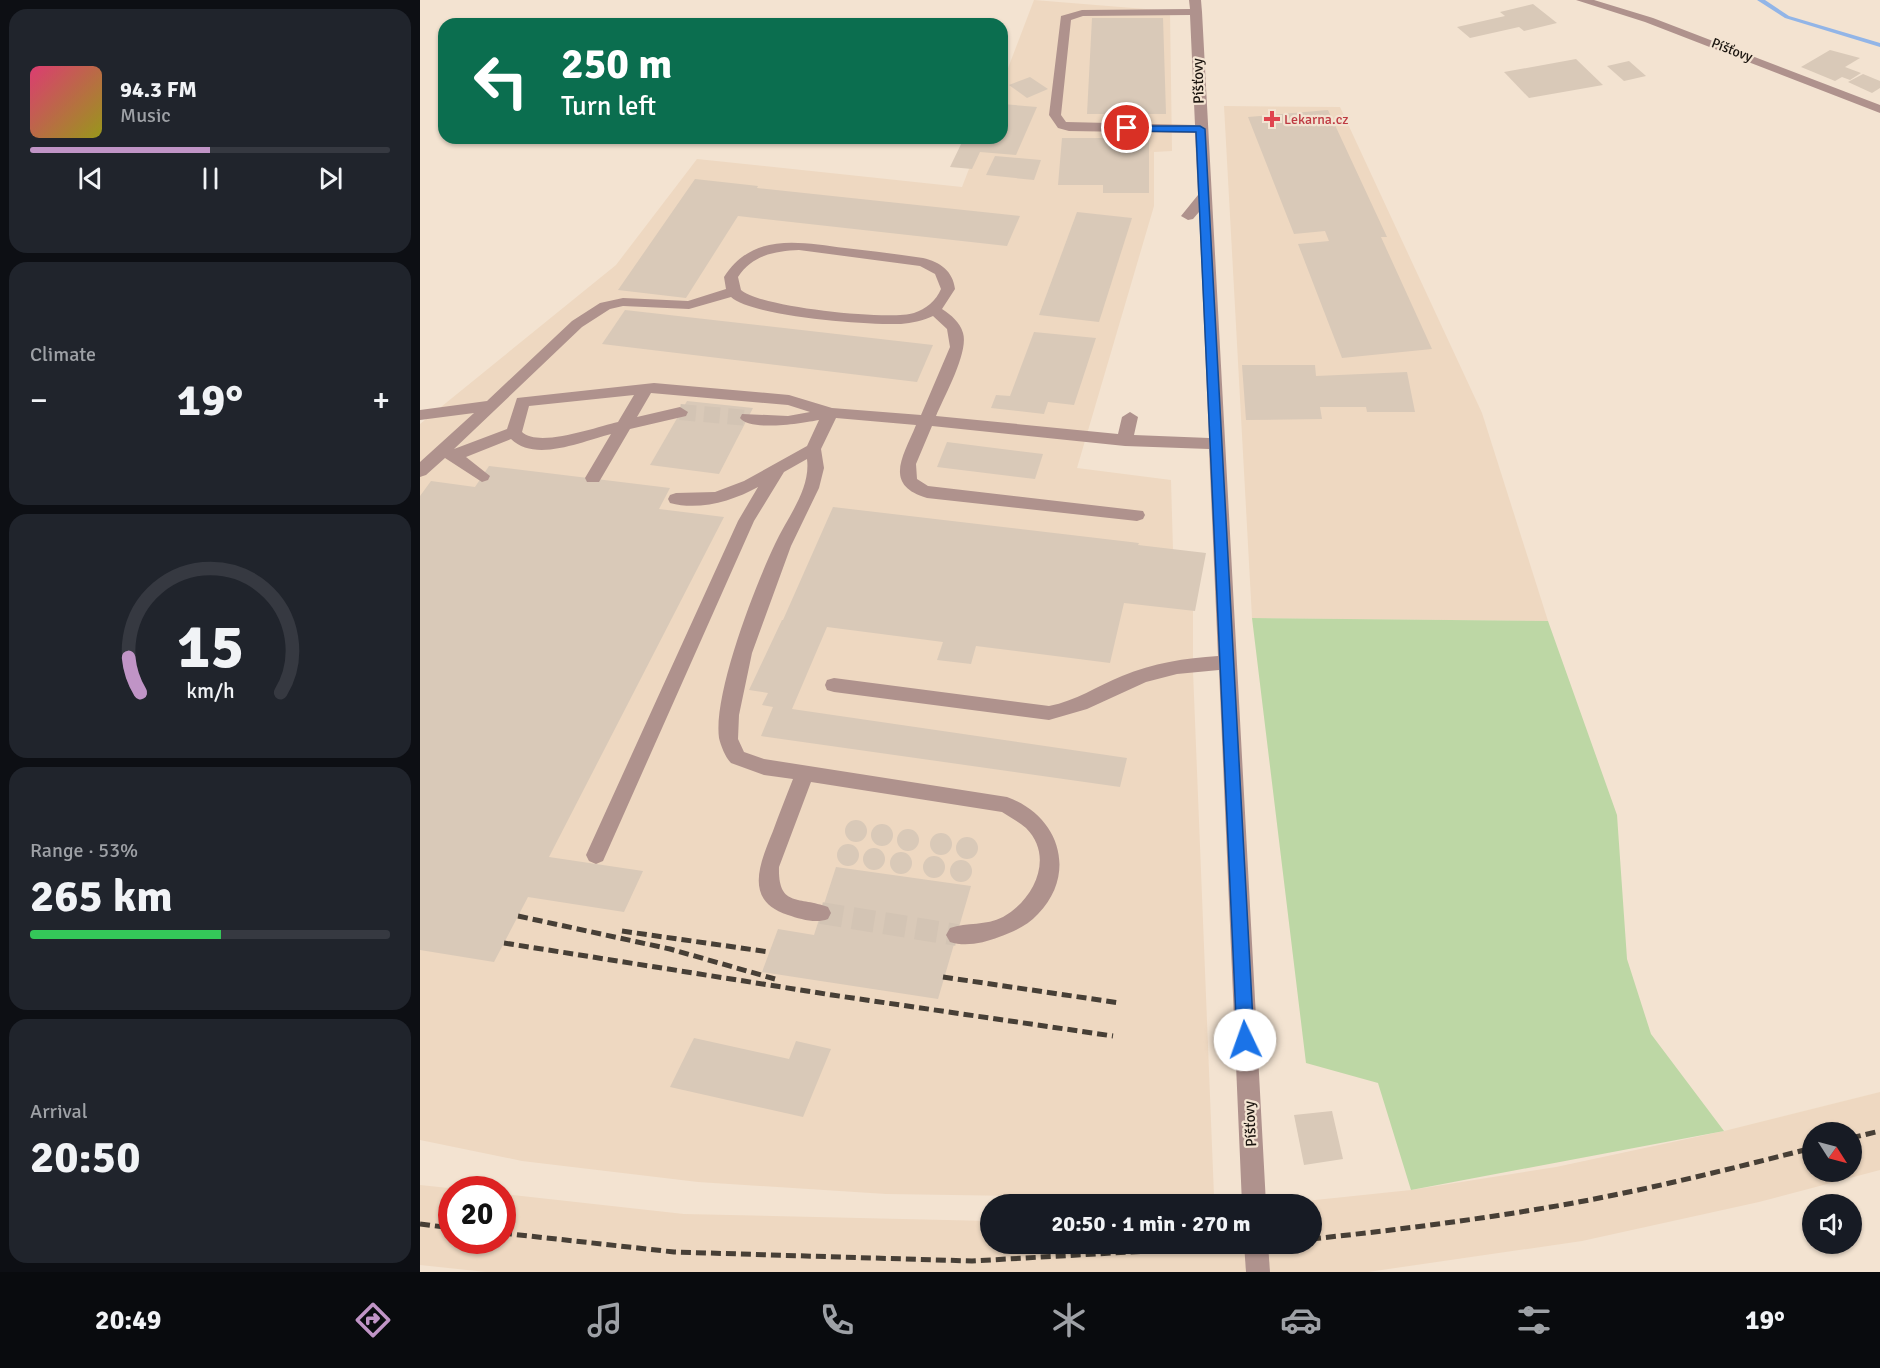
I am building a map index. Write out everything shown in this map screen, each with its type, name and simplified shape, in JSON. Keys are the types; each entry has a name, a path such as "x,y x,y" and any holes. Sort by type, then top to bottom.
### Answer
{"street":[{"name":"Píšťovy","path":"1582,0 1649,20 1880,109"},
{"name":"Píšťovy","path":"1196,6 1215,444 1253,1194"},
{"path":"1196,6 1082,13 1065,18 1056,115 1057,121 1069,127 1200,129"},
{"path":"1188,216 1204,196"},
{"path":"799,246 911,260 932,265 945,276 948,289 941,303 933,309 913,318 890,321 761,305 740,297 734,291 731,277 741,262 761,251 773,248 799,246"},
{"path":"448,453 490,406 577,324 605,306 623,302 689,305 734,291"},
{"path":"933,309 954,326 958,339 957,347 907,470 909,482 919,490 1137,515"},
{"path":"420,415 646,388 789,400 831,413 927,419 1125,441 1215,444"},
{"path":"593,478 646,388"},
{"path":"522,402 516,417 514,432 525,442 547,444 680,412"},
{"path":"748,418 788,421 831,413"},
{"path":"831,413 813,449 816,474 771,576 736,675 728,721 731,750 736,757 764,767 991,801 1014,808 1035,822 1050,848 1052,863 1043,893 1027,913 1004,928 986,933 957,935"},
{"path":"1125,441 1130,417"},
{"path":"420,471 448,453 514,432"},
{"path":"676,499 704,501 721,497 753,484 813,449"},
{"path":"448,453 482,476"},
{"path":"596,855 746,520 778,468"},
{"path":"834,684 1049,713 1073,709 1129,680 1147,674 1226,662"},
{"path":"805,773 769,867 767,882 770,895 782,903 821,913"},
{"path":"1257,1254 1258,1272"}],"shaded area":[{"path":"1034,0 1170,11 1172,151 1154,152 1154,206 1077,468 1171,480 1173,550 1205,554 1193,611 1193,671 1214,1194 886,1194 698,1182 522,1161 420,1140 420,424 616,265 697,159 962,187 979,144 1008,144 1008,68"},
{"path":"1224,106 1340,107 1482,413 1548,621 1252,618"},
{"path":"1880,1092 1880,1170 1862,1175 1862,1122 1802,1122 1802,1182 1835,1182 1759,1202 1582,1241 1368,1272 486,1272 420,1265 420,1185 438,1187 438,1254 516,1254 516,1195 684,1214 980,1221 980,1254 1322,1254 1322,1199 1411,1190 1556,1167 1724,1131"}],"green space":[{"path":"1252,618 1548,621 1617,815 1627,959 1651,1034 1724,1131 1411,1190 1378,1083 1306,1063"}],"building":[{"path":"1533,4 1557,23 1524,31 1519,27 1470,38 1457,27 1505,16 1500,12"},
{"path":"1092,18 1163,18 1166,114 1087,114"},
{"path":"1830,50 1860,58 1845,67 1861,73 1850,80 1842,77 1835,81 1801,67"},
{"path":"1576,59 1603,85 1529,98 1504,72"},
{"path":"1629,61 1646,76 1624,81 1607,66"},
{"path":"1863,74 1880,81 1880,88 1872,93 1848,82"},
{"path":"1030,77 1048,89 1027,98 1009,85"},
{"path":"1008,105 1037,107 1016,155 980,152 972,169 950,167 961,144 1008,144"},
{"path":"1328,110 1387,237 1381,237 1432,349 1342,358 1298,244 1329,241 1325,231 1294,234 1248,117"},
{"path":"1062,138 1149,138 1149,193 1103,193 1103,185 1058,185"},
{"path":"995,156 1041,160 1034,180 986,175"},
{"path":"695,179 758,186 757,188 1020,216 1007,246 738,216 686,298 618,290"},
{"path":"1077,212 1132,218 1099,322 1039,315"},
{"path":"625,310 933,345 917,382 602,344"},
{"path":"1034,332 1096,338 1074,405 1048,402 1044,414 991,408 996,395 1010,396"},
{"path":"1242,365 1315,365 1316,376 1407,372 1415,412 1367,412 1366,407 1320,407 1322,419 1246,420"},
{"path":"687,401 753,408 719,474 650,465"},
{"path":"947,442 1043,454 1035,479 937,467"},
{"path":"489,466 670,488 659,509 724,517 549,857 643,871 624,912 528,897 494,962 420,950 420,496 431,481 475,487"},
{"path":"833,507 1206,553 1195,611 1124,603 1110,663 976,646 971,664 937,660 943,642 827,627 792,709 1127,758 1120,787 761,736 773,707 762,705 768,693 749,690"},
{"path":"856,820 864,823 867,831 864,839 856,842 848,839 845,831 848,823"},
{"path":"882,824 890,827 893,835 890,843 882,846 874,843 871,835 874,827"},
{"path":"908,829 916,832 919,840 916,848 908,851 900,848 897,840 900,832"},
{"path":"941,833 949,836 952,844 949,852 941,855 933,852 930,844 933,836"},
{"path":"967,837 975,840 978,848 975,856 967,859 959,856 956,848 959,840"},
{"path":"848,844 856,847 859,855 856,863 848,866 840,863 837,855 840,847"},
{"path":"874,848 882,851 885,859 882,867 874,870 866,867 863,859 866,851"},
{"path":"901,852 909,855 912,863 909,871 901,874 893,871 890,863 893,855"},
{"path":"934,856 942,859 945,867 942,875 934,878 926,875 923,867 926,859"},
{"path":"961,860 969,863 972,871 969,879 961,882 953,879 950,871 953,863"},
{"path":"836,867 971,886 938,999 762,972 778,929 814,935"},
{"path":"694,1038 789,1059 796,1041 831,1049 803,1117 670,1087"},
{"path":"1332,1111 1343,1159 1304,1165 1294,1115"}],"waterway":[{"path":"1760,0 1787,17 1880,45"}],"tunnel":[{"path":"680,412 748,418"},
{"path":"821,913 957,935"}],"railway":[{"path":"518,916 670,949 775,979"},
{"path":"622,931 769,952"},
{"path":"504,943 832,995 1113,1036"},
{"path":"943,977 1120,1003"},
{"path":"1862,1135 1880,1131"},
{"path":"1322,1238 1440,1224 1568,1204 1629,1192 1802,1150"},
{"path":"420,1224 438,1226"},
{"path":"516,1235 674,1252 972,1261 1095,1254"}],"place":[{"name":"Lekarna.cz","path":"1272,119"}],"route":[{"path":"1127,128 1200,129 1245,1040"}]}
